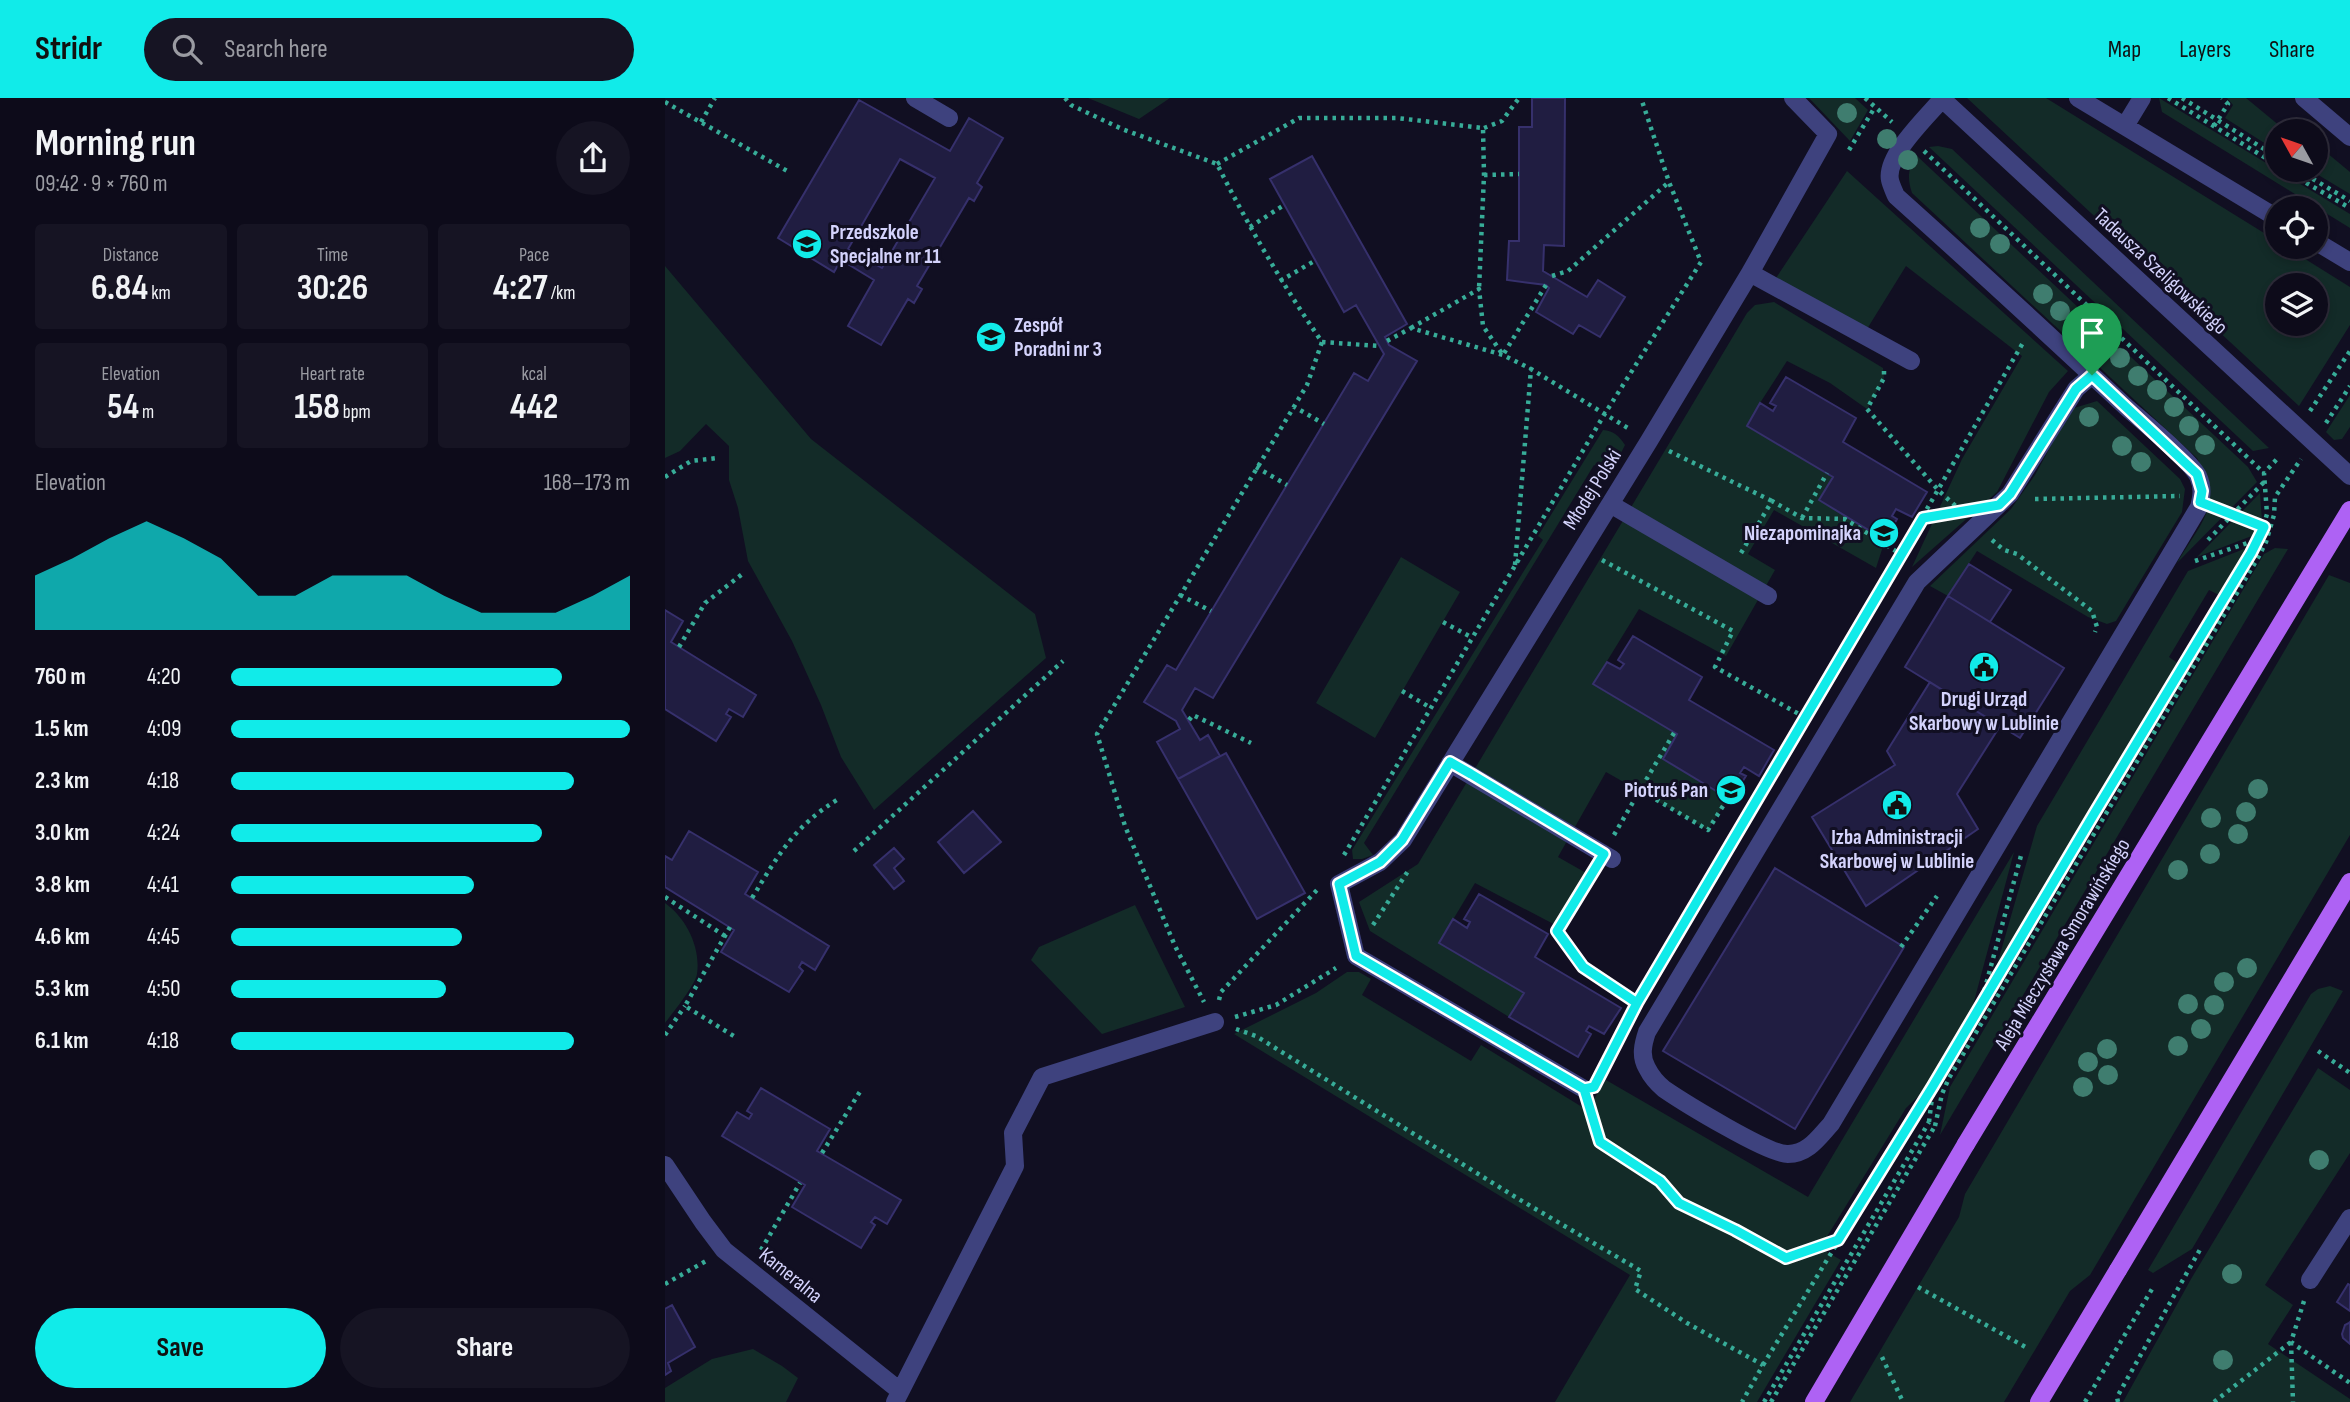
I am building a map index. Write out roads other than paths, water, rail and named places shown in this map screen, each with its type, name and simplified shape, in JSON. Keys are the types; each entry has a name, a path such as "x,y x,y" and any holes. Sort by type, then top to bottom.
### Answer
{"main road":[{"name":"Aleja Mieczysława Smorawińskiego","path":"1814,1402 1966,1144 2350,510"},
{"path":"2039,1402 2350,882"}],"street":[{"path":"915,98 949,118"},
{"name":"Młodej Polski","path":"1584,1089 1356,956 1331,884 1380,862 1402,840 1750,273 1828,134 1793,98"},
{"path":"1942,98 1896,153 1889,179 1896,195 2092,375 2197,474 2202,491 2200,502 1831,1124 1811,1146 1801,1152 1789,1154 1765,1149 1663,1088 1647,1068 1642,1056 1643,1043 1659,1010 1917,582 2010,494 2076,389 2092,375"},
{"name":"Tadeusza Szeligowskiego","path":"1942,98 2350,476"},
{"path":"2078,98 2265,211"},
{"path":"2125,126 2142,98"},
{"path":"2304,98 2350,137"},
{"path":"2328,249 2350,262"},
{"path":"1750,273 1911,361"},
{"path":"1610,504 1768,596"},
{"path":"1450,762 1608,856"},
{"path":"898,1396 1014,1166 1013,1133 1042,1077 1215,1022"},
{"name":"Kameralna","path":"665,1165 725,1250 898,1396"},
{"path":"2310,1280 2350,1218"}],"place":[{"name":"Przedszkole Specjalne nr 11","path":"807,244"},
{"name":"Zespół Poradni nr 3","path":"991,337"},
{"name":"Niezapominajka","path":"1884,533"},
{"name":"Drugi Urząd Skarbowy w Lublinie","path":"1984,667"},
{"name":"Piotruś Pan","path":"1731,790"},
{"name":"Izba Administracji Skarbowej w Lublinie","path":"1897,805"}]}
